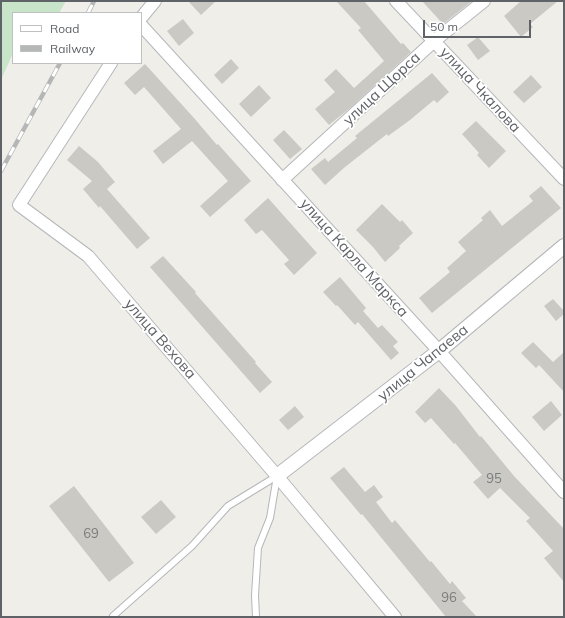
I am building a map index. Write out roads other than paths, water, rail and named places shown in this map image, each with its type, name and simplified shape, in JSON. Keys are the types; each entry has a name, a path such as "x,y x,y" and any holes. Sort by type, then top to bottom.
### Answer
{"street":[{"path":"142,17 155,1"},
{"name":"улица Чкалова","path":"396,1 564,179"},
{"name":"улица Щорса","path":"282,180 434,41 484,1"},
{"name":"улица Карла Маркса","path":"142,26 439,352 564,492"},
{"name":"улица Вехова","path":"110,64 19,205 88,256 396,617"},
{"name":"улица Чапаева","path":"277,476 439,352 564,246"}],"lane":[{"path":"114,617 113,616 192,546 228,506 277,476"},
{"path":"256,617 255,595 258,548 270,518 277,476"}],"railway":[{"path":"88,12 94,1"},
{"path":"1,171 59,64"}]}
